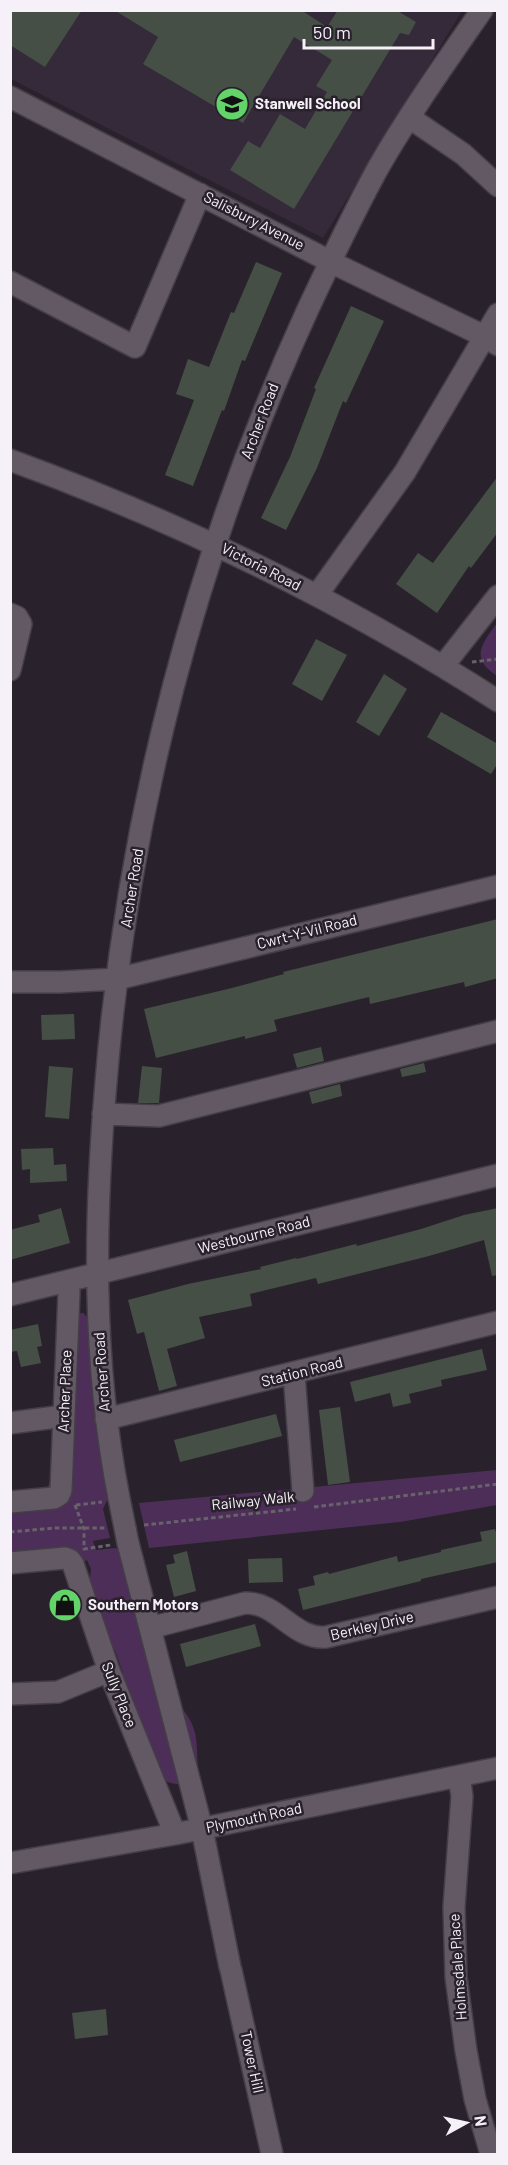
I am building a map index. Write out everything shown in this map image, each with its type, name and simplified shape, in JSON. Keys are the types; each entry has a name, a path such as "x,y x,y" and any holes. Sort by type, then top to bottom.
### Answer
{"street":[{"name":"Archer Road","path":"202,1828 150,1628 111,1500 97,1273 103,1114 117,979 153,768 185,640 233,489 277,378 331,261 378,169 482,10"},
{"name":"Salisbury Avenue","path":"10,97 491,341"},
{"path":"410,118 463,154 498,186"},
{"path":"10,282 135,347 200,194"},
{"path":"317,595 405,472 491,341 498,314"},
{"name":"Victoria Road","path":"10,460 117,500 214,544 373,625 498,701"},
{"path":"443,666 498,596"},
{"path":"10,614 17,617 21,624 10,670"},
{"name":"Cwrt-Y-Vil Road","path":"10,982 117,979 498,886"},
{"path":"103,1114 159,1116 498,1031"},
{"name":"Westbourne Road","path":"10,1294 498,1175"},
{"name":"Archer Place","path":"10,1502 54,1498 59,1495 63,1482 68,1281"},
{"name":"Station Road","path":"105,1419 498,1322"},
{"path":"294,1374 304,1502"},
{"path":"10,1423 64,1416"},
{"name":"Sully Place","path":"10,1563 65,1558 73,1564 109,1671 175,1834"},
{"name":"Berkley Drive","path":"150,1628 255,1602 272,1610 307,1636 316,1638 498,1597"},
{"path":"10,1694 58,1692 109,1671"},
{"name":"Plymouth Road","path":"10,1863 175,1834 498,1768"},
{"name":"Holmsdale Place","path":"459,1776 462,1796 454,1907 456,1977 475,2099 491,2154"},
{"name":"Tower Hill","path":"202,1828 230,1968 272,2154"}],"path":[{"name":"Railway Walk","path":"10,1532 55,1528 84,1529 122,1535 304,1502 498,1484"},
{"path":"111,1500 75,1505 84,1529 84,1549 122,1535"}],"shaded area":[{"name":"Stanwell School","path":"10,11 462,11 323,238 11,79"},
{"path":"497,623 498,676 483,663 481,657 486,638"},
{"path":"83,1313 90,1320 110,1494 103,1509 110,1538 93,1541 96,1550 115,1548 121,1550 162,1692 157,1702 164,1721 181,1707 194,1730 198,1772 180,1783 171,1783 159,1777 120,1685 123,1673 115,1650 105,1643 89,1588 91,1569 87,1560 80,1563 11,1555 11,1502 42,1492 47,1488 53,1475 68,1314"},
{"path":"497,1470 497,1505 400,1522 149,1548 139,1503"}],"building":[{"path":"10,10 82,10 45,67 10,45"},
{"path":"114,10 301,10 327,27 338,10 396,10 416,22 409,35 400,33 294,209 230,170 248,141 260,148 280,114 305,129 327,92 316,86 332,60 294,37 243,123 143,64 158,37"},
{"path":"256,262 282,273 245,361 242,360 193,486 165,475 194,400 176,394 188,359 209,367 231,312 234,313"},
{"path":"351,306 384,321 346,403 343,401 317,468 286,530 261,518 290,457 316,389 314,388"},
{"path":"498,476 498,532 471,568 469,566 437,613 396,584 418,553 433,563"},
{"path":"316,639 347,655 322,701 292,684"},
{"path":"384,674 407,689 379,736 356,722"},
{"path":"441,712 498,744 498,763 491,774 427,737"},
{"path":"498,919 498,978 465,987 464,982 370,1004 369,997 274,1020 277,1031 245,1039 245,1036 156,1058 144,1009"},
{"path":"74,1014 75,1039 42,1040 41,1015"},
{"path":"321,1047 324,1061 297,1068 293,1054"},
{"path":"424,1063 426,1072 402,1077 400,1069"},
{"path":"49,1066 73,1068 69,1119 45,1117"},
{"path":"142,1066 162,1068 159,1103 138,1103"},
{"path":"340,1084 342,1096 312,1104 309,1092"},
{"path":"53,1148 54,1165 66,1164 67,1181 30,1183 30,1169 22,1170 21,1149"},
{"path":"61,1208 70,1243 10,1260 10,1230 40,1222 38,1215"},
{"path":"498,1208 498,1275 492,1276 484,1240 318,1284 316,1278 250,1294 252,1306 199,1317 205,1338 167,1349 177,1386 159,1391 144,1332 137,1334 128,1300 188,1284 261,1269 260,1267 296,1258 356,1244 357,1246 464,1215"},
{"path":"38,1324 42,1346 37,1347 41,1363 21,1367 17,1351 10,1352 10,1330"},
{"path":"482,1349 487,1370 441,1380 442,1386 409,1394 411,1403 393,1407 390,1393 355,1402 350,1382"},
{"path":"340,1407 350,1482 328,1485 319,1410"},
{"path":"276,1414 282,1436 180,1462 174,1440"},
{"path":"495,1529 498,1541 498,1562 421,1579 421,1581 303,1610 298,1589 315,1585 313,1576 397,1556 398,1562 441,1552 441,1550 482,1541 480,1532"},
{"path":"187,1551 196,1591 174,1597 166,1565 175,1563 173,1555"},
{"path":"282,1558 283,1582 249,1583 248,1559"},
{"path":"255,1624 261,1646 186,1667 180,1644"},
{"path":"106,2009 108,2035 75,2039 72,2013"}],"place":[{"name":"Stanwell School","path":"232,104"},
{"name":"Southern Motors","path":"65,1605"}]}
